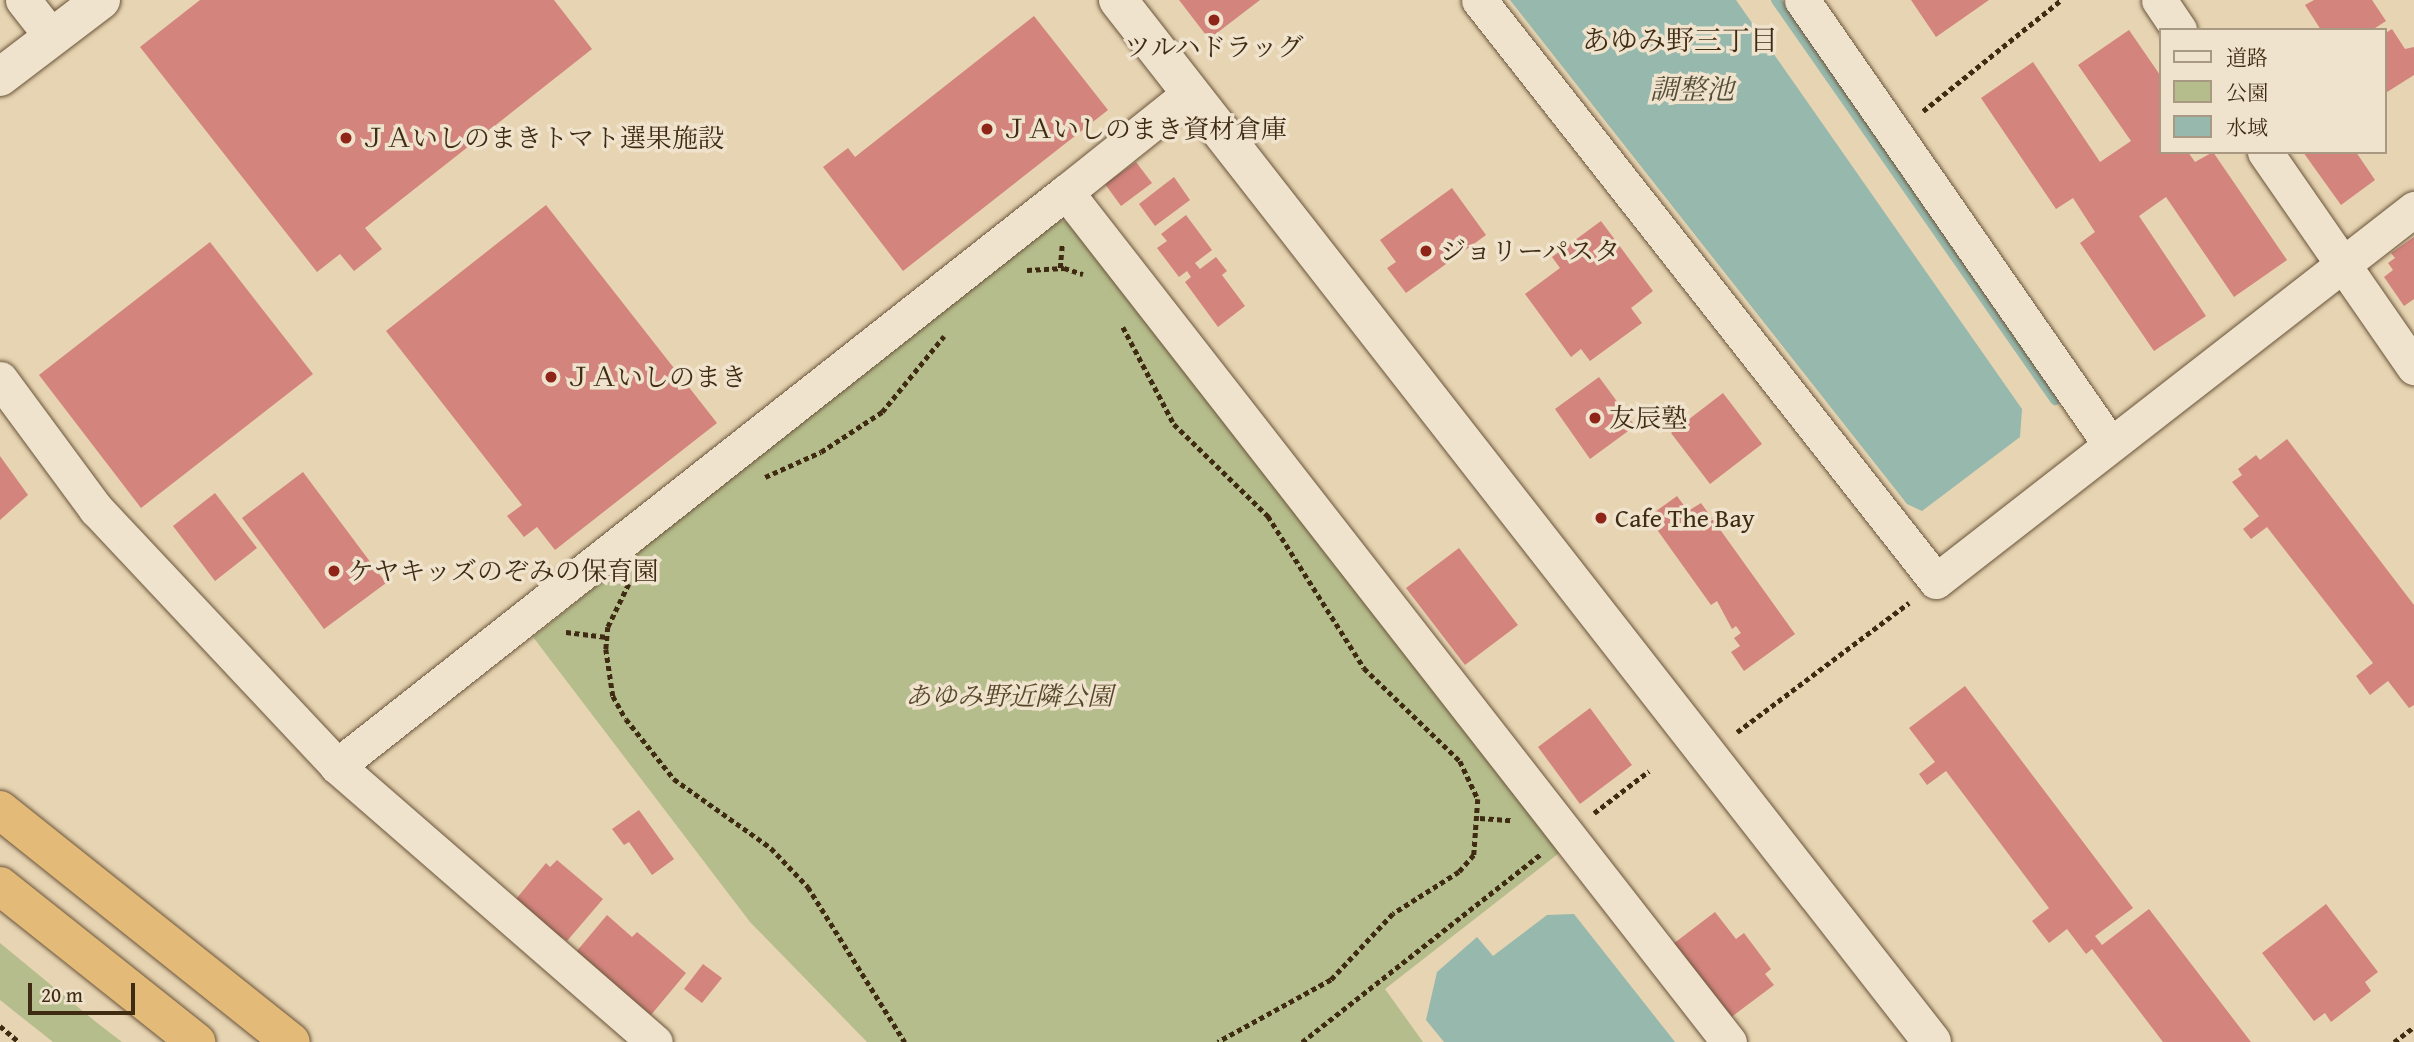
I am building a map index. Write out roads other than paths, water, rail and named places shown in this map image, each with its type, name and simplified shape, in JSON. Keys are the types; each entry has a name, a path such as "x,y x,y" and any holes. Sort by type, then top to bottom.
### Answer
{"highway":[{"path":"0,810 291,1042"},
{"path":"0,886 196,1042"}],"street":[{"path":"23,0 52,37"},
{"path":"0,77 101,0"},
{"path":"1118,0 1932,1042"},
{"path":"1479,0 1937,581 2414,209"},
{"path":"1802,0 2110,444"},
{"path":"2159,0 2178,28"},
{"path":"337,766 1190,93"},
{"path":"2266,154 2414,367"},
{"path":"1066,192 1569,832 1729,1042"},
{"path":"0,379 96,509 337,766 655,1042"}],"water":[{"name":"調整池","path":"1510,0 1736,0 2022,409 2020,437 1922,511 1907,504"},
{"path":"1574,914 1675,1042 1444,1042 1426,1020 1437,972 1477,937 1493,956 1547,915"}],"waterway":[{"path":"1776,0 2055,400"}],"place":[{"name":"ツルハドラッグ","path":"1214,20"},
{"name":"ＪＡいしのまき資材倉庫","path":"987,129"},
{"name":"ＪＡいしのまきトマト選果施設","path":"346,138"},
{"name":"ジョリーパスタ","path":"1426,251"},
{"name":"ＪＡいしのまき","path":"551,377"},
{"name":"友辰塾","path":"1595,418"},
{"name":"Cafe The Bay","path":"1601,518"},
{"name":"ケヤキッズのぞみの保育園","path":"334,571"}],"district":[{"name":"あゆみ野三丁目","path":"1680,40"}],"park label":[{"name":"あゆみ野近隣公園","path":"1009,696"}]}
